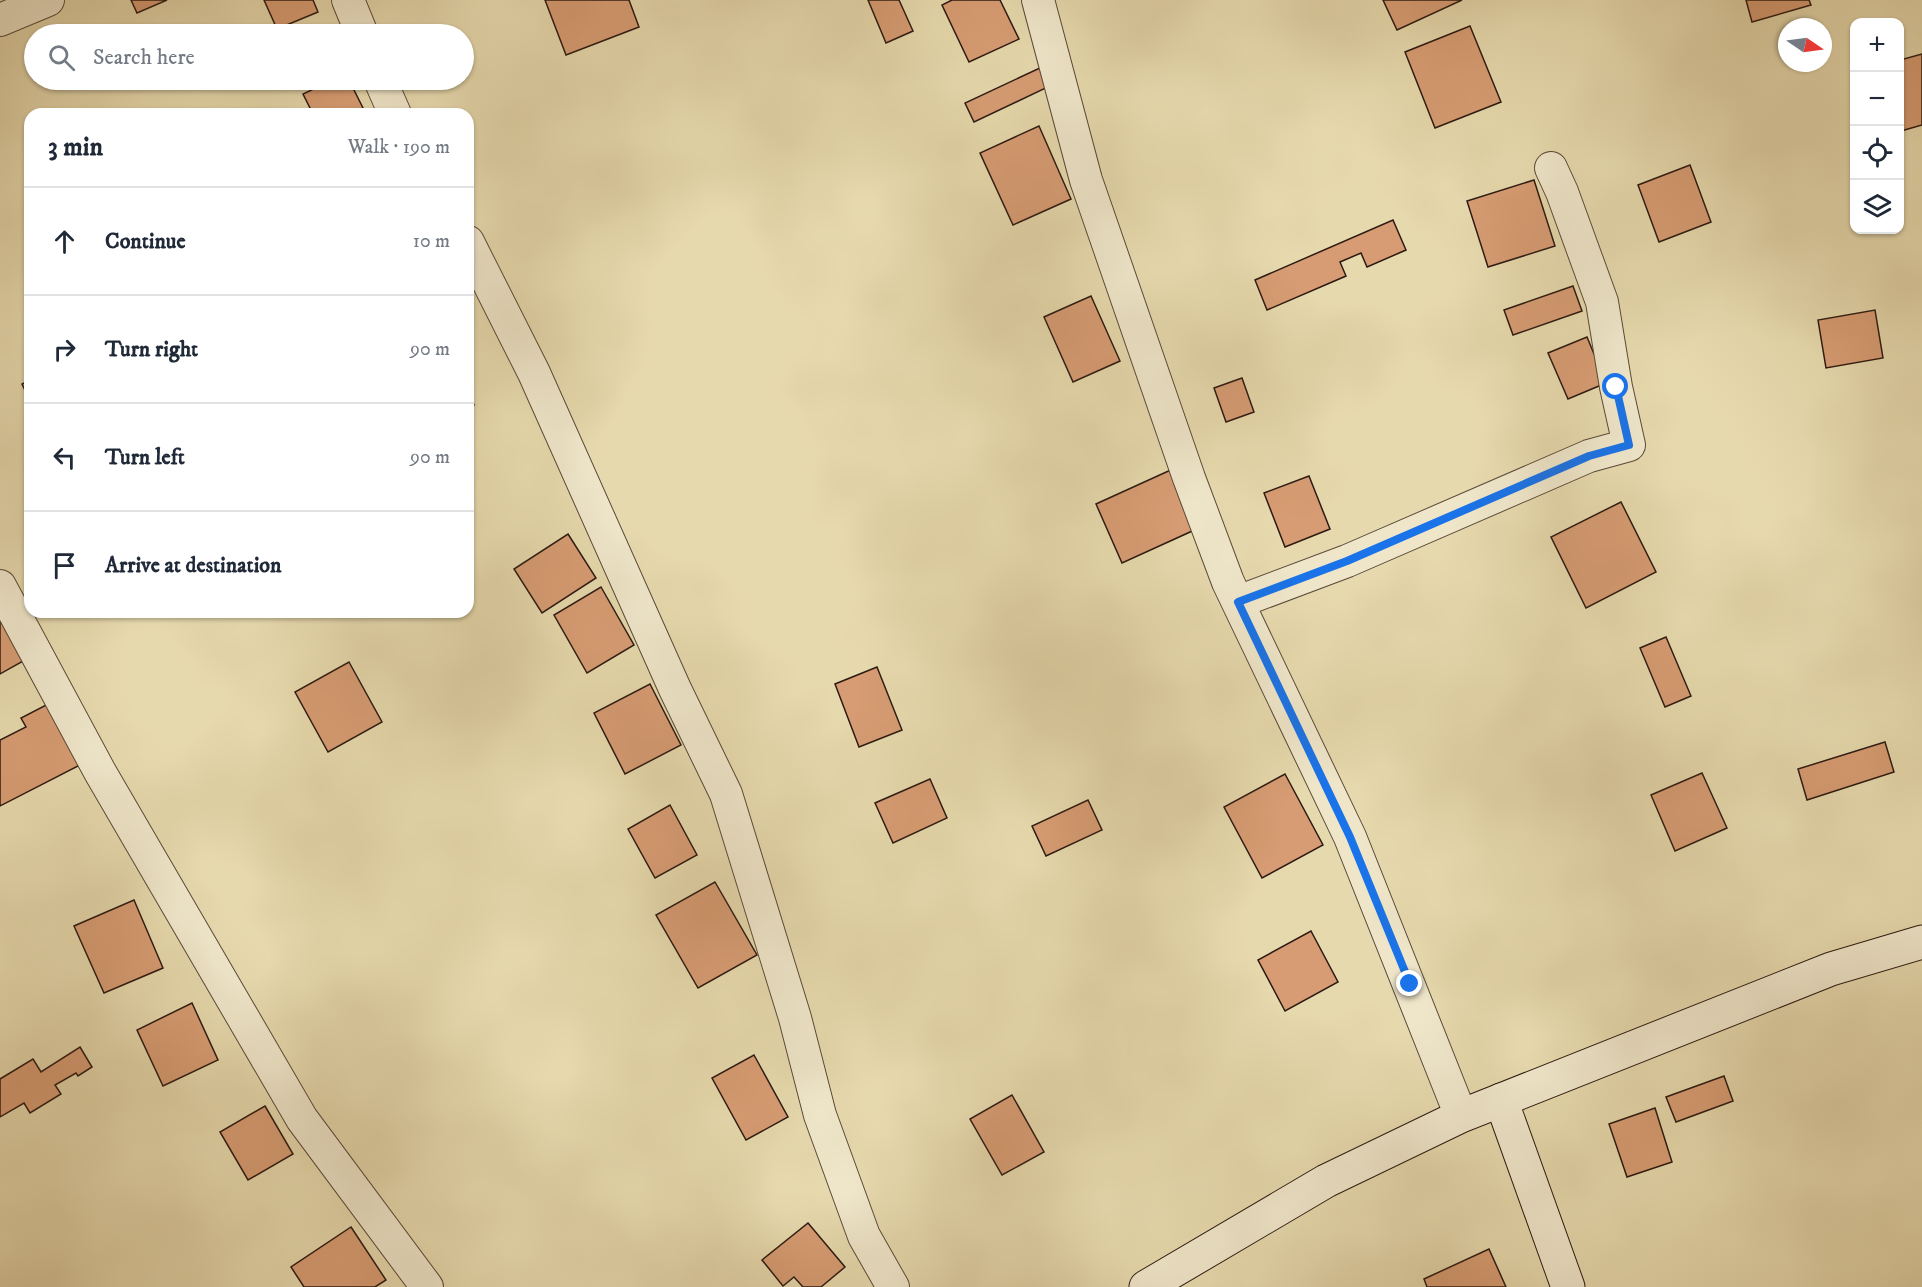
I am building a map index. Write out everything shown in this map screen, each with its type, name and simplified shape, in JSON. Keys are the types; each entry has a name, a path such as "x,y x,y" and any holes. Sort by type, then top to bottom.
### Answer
{"street":[{"path":"0,20 48,0"},
{"path":"348,0 358,24"},
{"path":"1038,0 1086,180 1189,478 1238,602 1350,837 1461,1116"},
{"path":"384,90 392,108"},
{"path":"1238,602 1347,561 1589,456 1629,445 1616,387 1602,302 1551,168"},
{"path":"474,254 534,373 675,689 726,794 795,1018 820,1115 864,1236 893,1287"},
{"path":"0,586 100,772 302,1119 427,1287"},
{"path":"1146,1287 1326,1181 1461,1116 1831,969 1922,942"},
{"path":"1501,1100 1568,1287"}],"building":[{"path":"131,0 167,0 137,13"},
{"path":"264,0 313,0 318,12 289,24 275,24"},
{"path":"545,0 629,0 639,27 566,55"},
{"path":"868,0 899,0 913,31 886,43"},
{"path":"952,0 1000,0 1019,39 969,62 942,5"},
{"path":"1383,0 1462,0 1397,30"},
{"path":"1746,0 1809,0 1811,5 1752,22"},
{"path":"1470,26 1501,102 1435,128 1405,52"},
{"path":"1922,54 1922,125 1904,130 1904,72 1904,59"},
{"path":"1042,67 1050,86 974,122 965,103"},
{"path":"311,90 354,90 363,108 310,108 303,94"},
{"path":"1039,126 1071,199 1013,225 980,153"},
{"path":"1690,165 1711,222 1659,242 1638,185"},
{"path":"1534,180 1555,246 1488,267 1467,201"},
{"path":"1393,220 1406,250 1367,267 1361,253 1340,262 1346,276 1267,310 1255,280"},
{"path":"1573,286 1582,311 1513,335 1504,310"},
{"path":"1091,296 1120,361 1073,382 1044,317"},
{"path":"1875,310 1883,358 1826,368 1818,320"},
{"path":"1587,337 1606,383 1568,399 1548,353"},
{"path":"1242,378 1254,412 1226,422 1214,388"},
{"path":"1175,468 1201,527 1122,563 1096,504"},
{"path":"1309,476 1330,529 1285,547 1264,493"},
{"path":"1621,502 1656,572 1586,608 1551,537"},
{"path":"568,534 596,578 542,613 514,569"},
{"path":"601,587 634,645 587,673 554,615"},
{"path":"0,614 25,660 0,674"},
{"path":"1666,637 1691,696 1665,707 1640,648"},
{"path":"349,662 382,722 328,752 295,692"},
{"path":"877,667 902,730 859,747 835,684"},
{"path":"650,684 681,745 625,774 594,713"},
{"path":"50,703 82,764 0,806 0,740 26,727 21,718"},
{"path":"1885,742 1894,772 1807,800 1798,769"},
{"path":"1702,773 1727,828 1675,851 1651,795"},
{"path":"1285,774 1323,845 1262,878 1224,807"},
{"path":"930,779 947,818 893,843 875,803"},
{"path":"1088,800 1102,830 1046,856 1032,826"},
{"path":"670,805 697,855 655,878 628,829"},
{"path":"715,882 757,955 698,988 656,915"},
{"path":"134,900 163,968 104,993 74,926"},
{"path":"1311,931 1338,982 1285,1011 1258,960"},
{"path":"192,1003 218,1060 163,1086 137,1030"},
{"path":"80,1047 92,1067 78,1076 76,1073 55,1085 61,1094 30,1113 24,1103 0,1117 0,1079 33,1059 41,1072"},
{"path":"754,1055 788,1117 746,1140 712,1078"},
{"path":"1724,1076 1733,1101 1676,1122 1666,1097"},
{"path":"1012,1095 1044,1152 1002,1175 970,1119"},
{"path":"265,1106 293,1154 248,1180 220,1132"},
{"path":"1655,1108 1672,1162 1627,1177 1609,1124"},
{"path":"808,1223 845,1267 821,1287 803,1287 794,1277 783,1286 762,1260"},
{"path":"351,1227 386,1280 375,1287 304,1287 291,1267"},
{"path":"1489,1249 1506,1287 1427,1287 1424,1279"}],"route":[{"path":"1410,984 1350,837 1238,602 1347,561 1589,456 1629,445 1616,387"}]}
